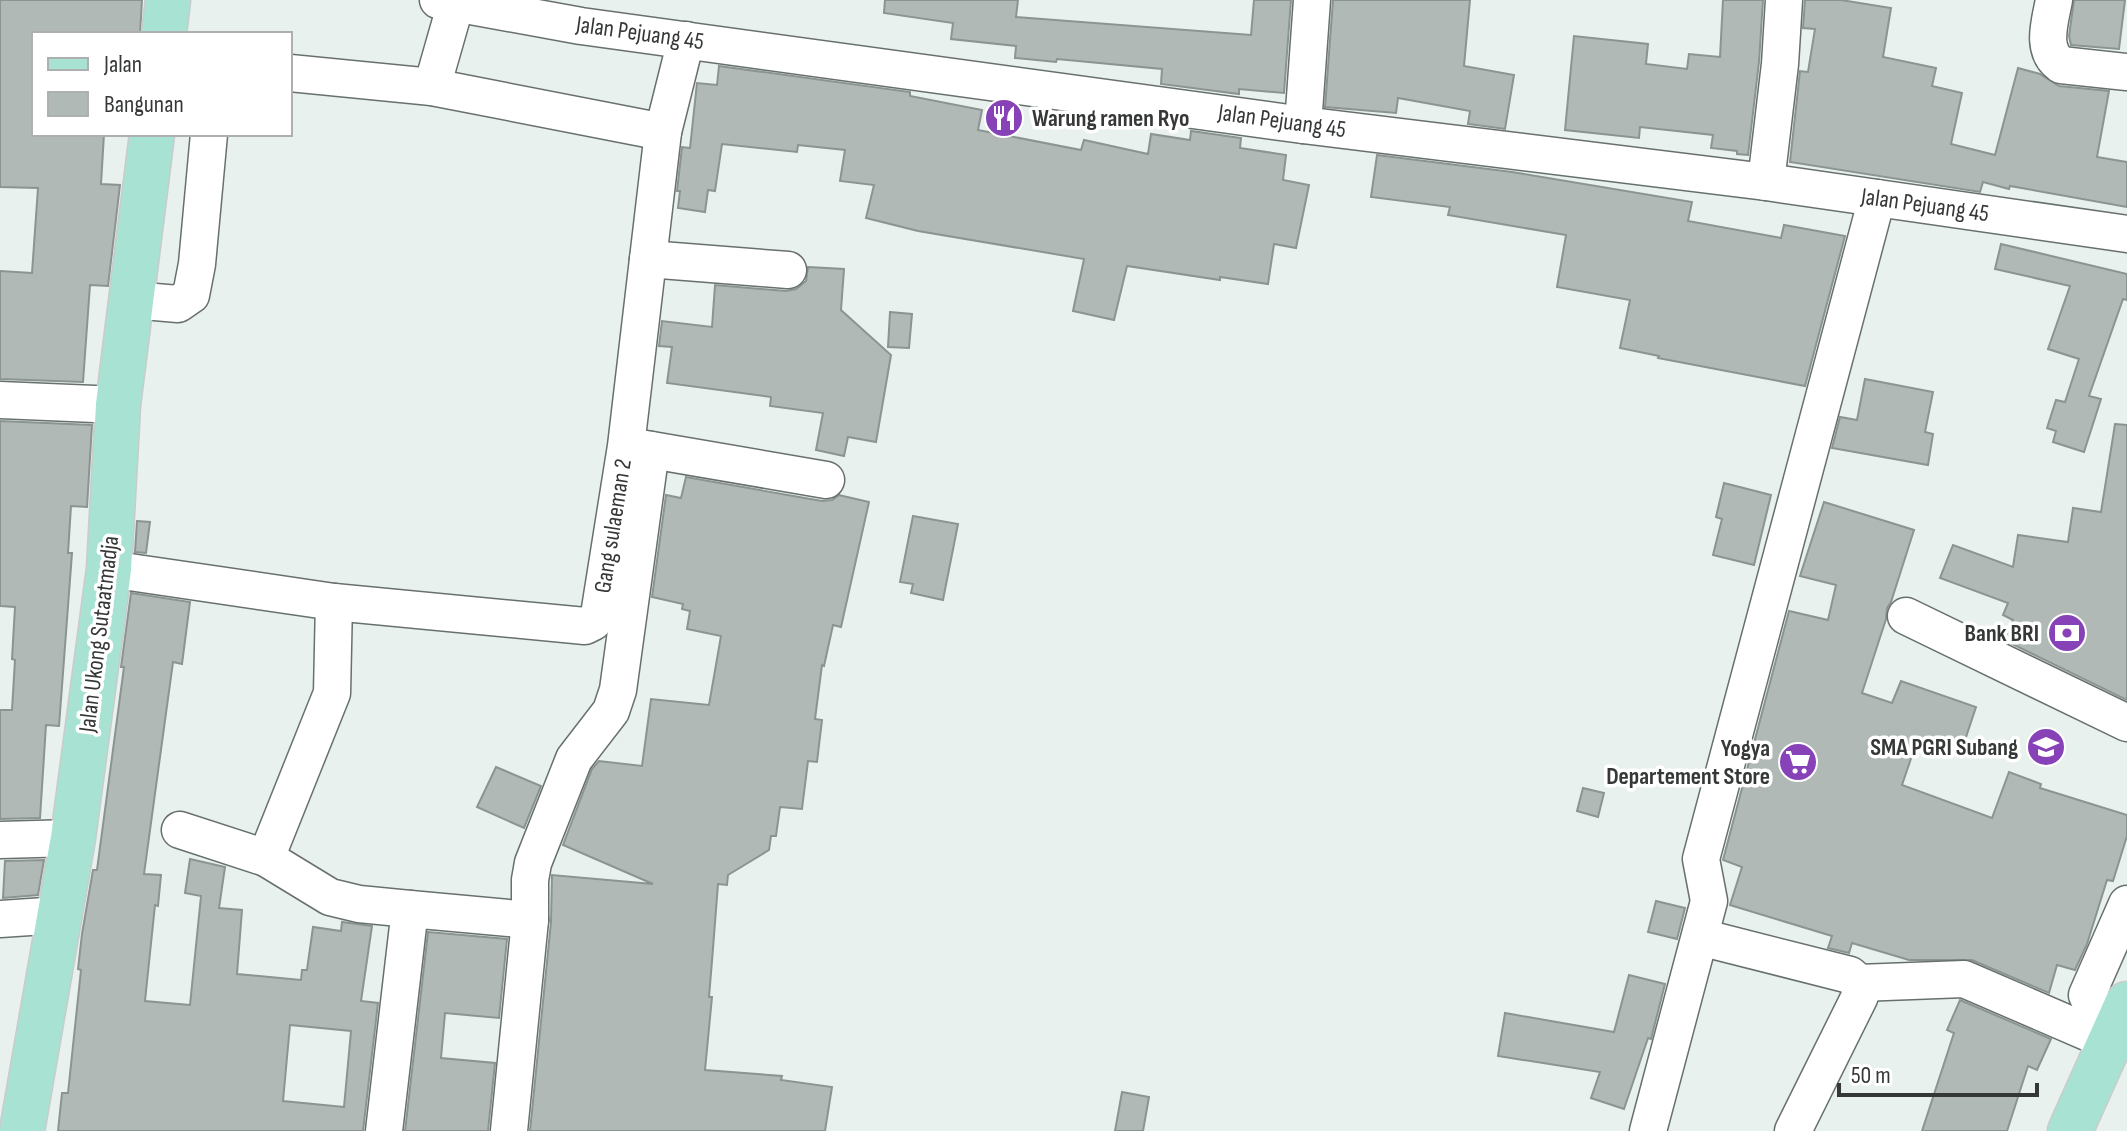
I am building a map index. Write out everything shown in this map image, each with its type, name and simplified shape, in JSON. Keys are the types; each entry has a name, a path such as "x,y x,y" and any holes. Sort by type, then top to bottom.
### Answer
{"main road":[{"path":"164,32 168,0"},
{"name":"Jalan Ukong Sutaatmadja","path":"22,1131 73,838 109,569 118,405 152,136"},
{"path":"2070,1131 2119,1023"}],"street":[{"path":"1303,125 1312,0"},
{"path":"1766,182 1784,0"},
{"path":"2054,0 2047,42 2052,59 2061,65 2127,72"},
{"path":"432,87 447,1"},
{"name":"Jalan Pejuang 45","path":"447,1 581,26 1303,125 1766,182 2127,234"},
{"name":"Gang sulaeman 2","path":"109,569 334,602 585,626 593,622 599,615 639,448 648,259 663,132 686,40"},
{"path":"292,73 432,87 663,132"},
{"path":"132,300 178,304 191,295 197,264 209,136"},
{"path":"1648,1131 1709,901 1701,859 1877,198"},
{"path":"648,259 788,270"},
{"path":"0,400 118,405"},
{"path":"509,1131 530,920 530,880 536,855 574,759 611,711 618,690 639,448 826,480"},
{"path":"266,858 332,693 334,602"},
{"path":"1906,616 2127,723"},
{"path":"180,830 266,858 330,897 359,904 530,920"},
{"path":"0,840 73,838"},
{"path":"2119,1023 2090,1002 2087,995 2127,904"},
{"path":"384,1131 410,909"},
{"path":"0,919 60,915"},
{"path":"1700,937 1850,975 1859,983 1964,979 2119,1023"},
{"path":"1793,1131 1860,996 1859,983"}],"building":[{"path":"0,0 142,0 140,32 32,32 32,136 104,136 101,184 120,185 108,286 90,285 83,382 0,379 0,271 32,273 38,188 0,187"},
{"path":"885,0 1018,0 1016,17 1251,35 1254,0 1291,0 1284,93 1239,89 1239,94 1161,84 1162,69 1015,58 1016,46 951,39 953,23 884,13"},
{"path":"1333,0 1470,0 1464,66 1514,75 1505,129 1468,124 1470,111 1398,98 1396,113 1325,107"},
{"path":"1723,0 1763,0 1748,155 1711,148 1713,135 1640,127 1639,138 1565,130 1574,36 1648,44 1646,64 1687,69 1689,54 1720,57"},
{"path":"1805,0 1841,0 1891,8 1883,57 1936,68 1932,86 1962,93 1951,144 1995,155 2018,68 2040,74 2059,86 2109,91 2097,157 2127,162 2127,207 2010,186 2009,189 1983,182 1980,192 1790,162 1800,71 1808,72 1815,29 1803,28"},
{"path":"2074,0 2125,0 2119,49 2071,45 2069,36"},
{"path":"719,66 910,92 910,96 982,110 978,130 1081,150 1084,140 1148,154 1151,134 1190,140 1191,131 1241,138 1240,148 1286,155 1283,180 1309,185 1296,248 1274,244 1268,284 1127,266 1114,320 1073,311 1084,259 918,231 866,218 874,185 840,181 845,150 798,145 797,152 722,144 715,191 708,190 705,212 678,208 682,147 690,148 697,83 717,85"},
{"path":"1377,155 1512,172 1692,202 1688,221 1781,238 1784,225 1845,236 1805,386 1620,348 1630,300 1557,287 1566,235 1448,215 1450,207 1371,197"},
{"path":"2001,244 2127,274 2127,300 2123,299 2089,396 2101,399 2084,452 2053,442 2056,431 2047,428 2056,400 2065,402 2079,359 2048,349 2070,286 1995,269"},
{"path":"808,267 844,269 841,310 891,355 876,442 848,437 844,456 816,450 823,413 770,406 771,397 667,383 672,347 659,346 662,321 712,327 715,285 786,291 796,289 806,281"},
{"path":"890,312 912,314 909,348 888,347"},
{"path":"1865,379 1933,392 1925,432 1933,434 1928,465 1832,448 1840,417 1857,420"},
{"path":"0,421 92,425 87,507 71,506 68,553 72,553 59,726 46,725 40,818 0,819 0,710 12,710 15,607 0,606"},
{"path":"2115,424 2127,425 2127,700 2004,640 2013,620 2003,615 2008,603 1940,578 1953,545 2013,567 2018,535 2068,542 2073,508 2101,512"},
{"path":"686,477 822,501 839,495 869,502 841,627 833,625 822,665 815,719 822,720 817,762 808,761 802,809 780,807 776,836 771,836 769,850 728,875 727,885 718,884 709,997 712,997 705,1070 782,1076 781,1080 832,1087 825,1131 530,1131 551,922 552,875 653,884 563,845 592,769 599,761 642,766 651,699 709,705 721,636 687,629 690,611 682,609 683,604 652,597 666,495 681,498"},
{"path":"1724,483 1771,495 1754,565 1713,555 1722,519 1716,517"},
{"name":"Yogya Departement Store","path":"1824,502 1914,530 1862,693 1892,703 1901,681 1976,707 1961,752 1918,738 1902,785 1992,818 2009,772 2041,784 2040,788 2127,815 2127,836 2113,881 2107,880 2087,944 2075,970 2057,965 2049,993 1972,960 1909,960 1852,943 1849,953 1828,948 1832,936 1730,905 1742,867 1723,860 1789,611 1828,620 1836,585 1800,576"},
{"path":"913,516 958,524 943,600 911,593 913,584 900,582"},
{"path":"137,521 150,522 146,553 135,552"},
{"path":"131,593 190,602 182,664 173,662 144,874 161,875 145,1001 190,1005 201,896 185,893 190,859 225,867 219,908 242,910 237,974 301,980 302,970 307,970 313,927 341,931 342,922 372,926 361,1001 378,1003 363,1131 58,1131 62,1093 68,1093 82,934 93,870 97,870 124,667 121,667","holes":["290,1025 351,1031 344,1107 283,1101"]},
{"path":"496,767 541,786 524,828 477,807"},
{"path":"1583,788 1604,793 1598,817 1577,811"},
{"path":"44,860 38,895 3,898 5,861"},
{"path":"1656,901 1685,908 1677,939 1648,932"},
{"path":"428,932 507,939 499,1018 445,1013 441,1058 495,1063 488,1131 405,1131"},
{"path":"1629,975 1665,984 1651,1039 1648,1038 1624,1109 1591,1098 1600,1072 1498,1056 1505,1013 1614,1032"},
{"path":"1960,1000 2051,1039 2037,1070 2028,1066 2007,1131 1922,1131 1954,1033 1947,1030"},
{"path":"1122,1092 1149,1097 1143,1131 1115,1131"}],"place":[{"name":"Warung ramen Ryo","path":"1004,118"},
{"name":"Bank BRI","path":"2067,633"},
{"name":"SMA PGRI Subang","path":"2046,747"},
{"name":"Yogya Departement Store","path":"1798,762"}]}
